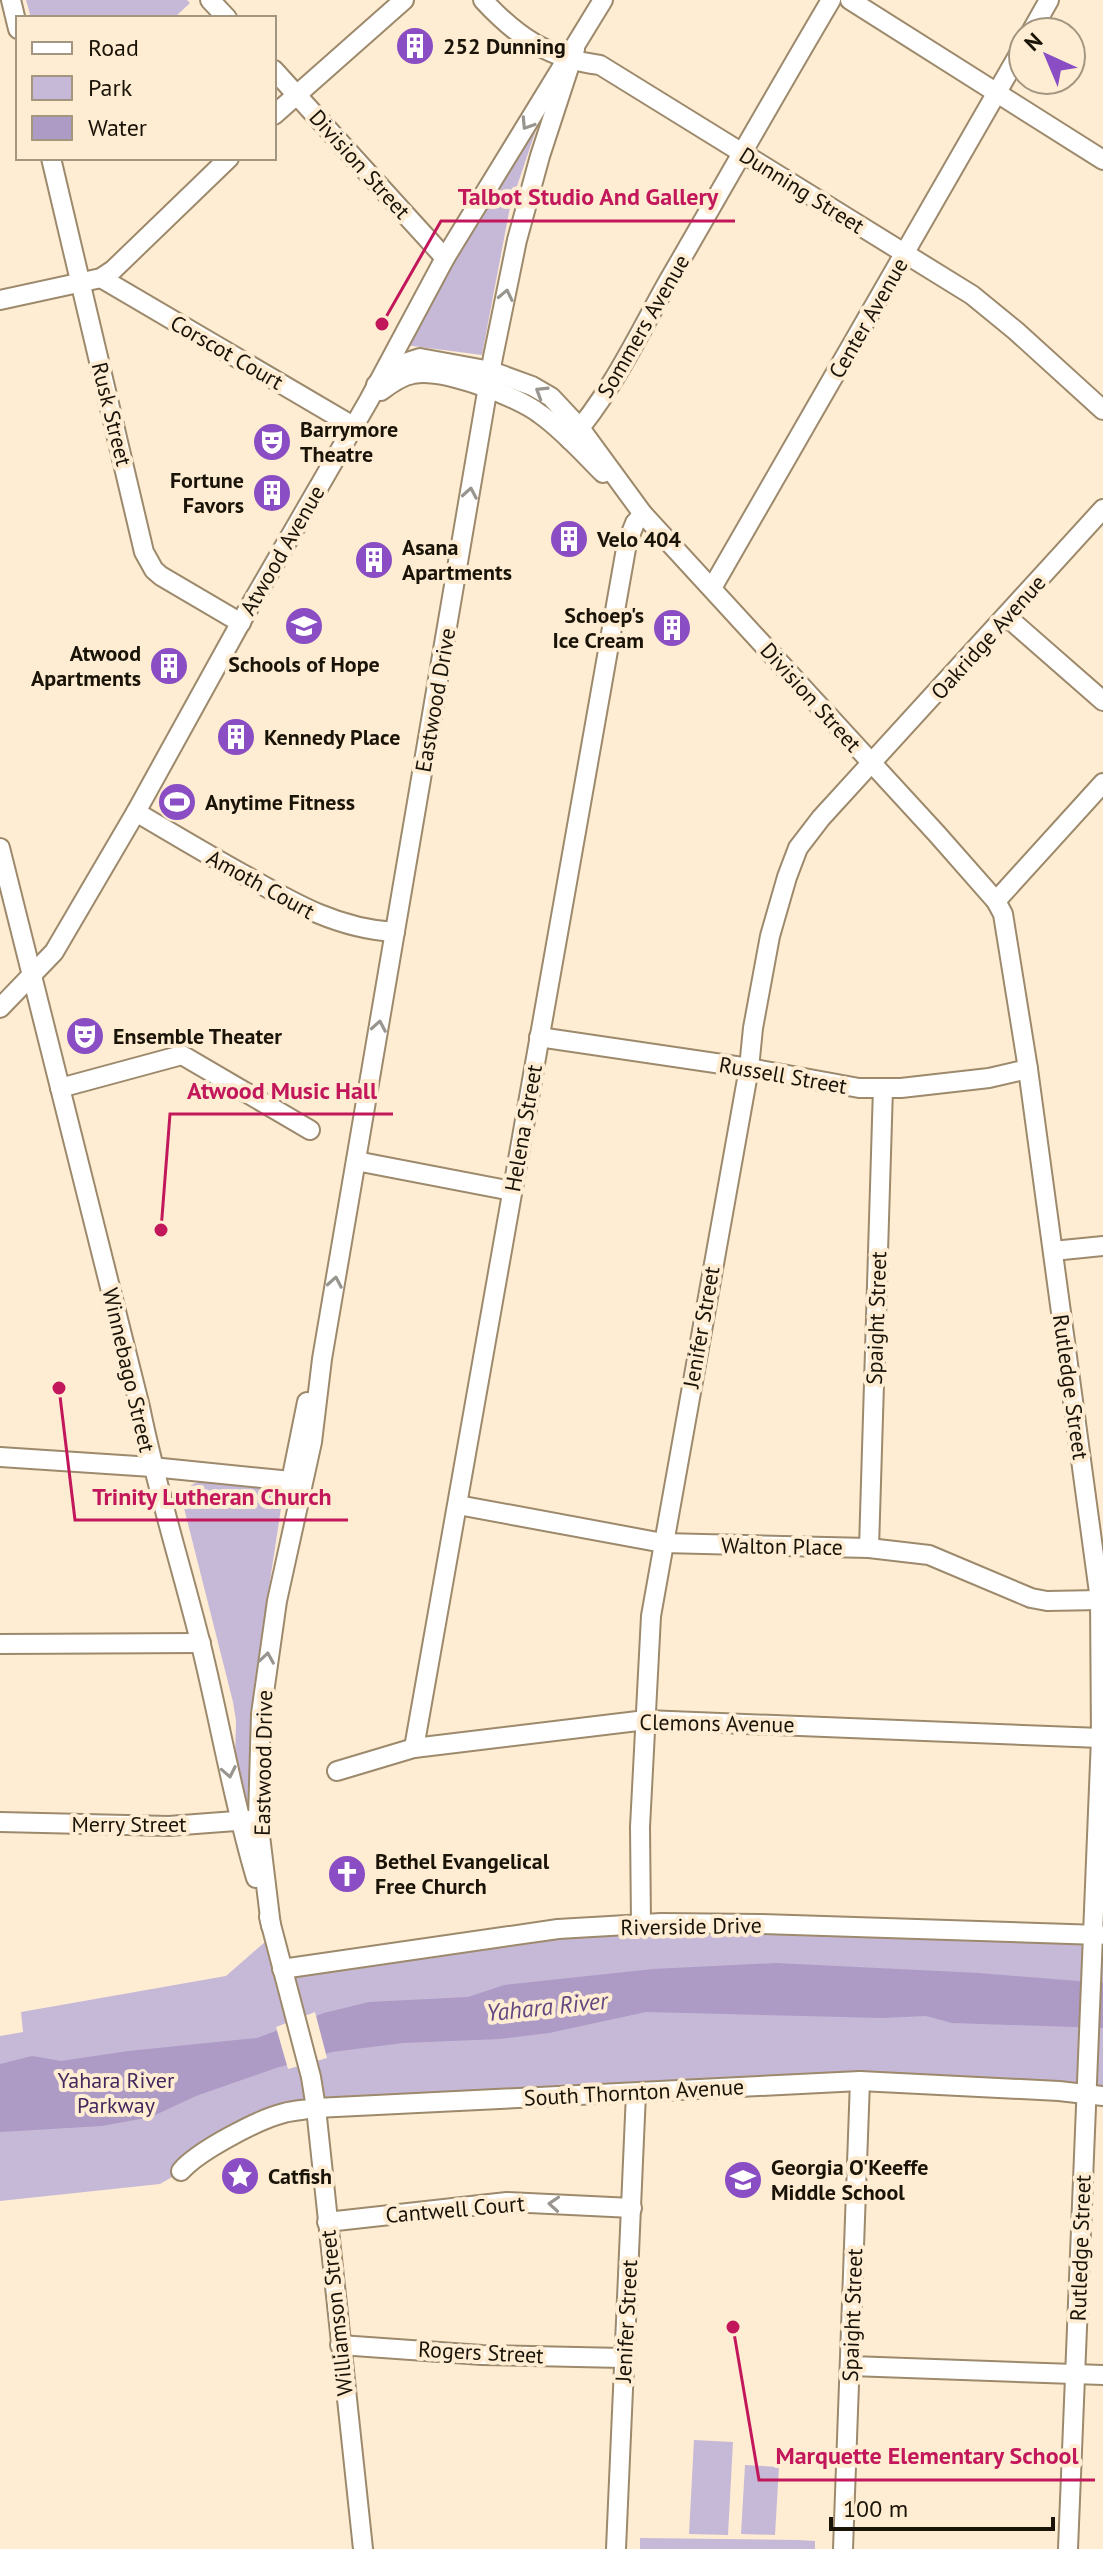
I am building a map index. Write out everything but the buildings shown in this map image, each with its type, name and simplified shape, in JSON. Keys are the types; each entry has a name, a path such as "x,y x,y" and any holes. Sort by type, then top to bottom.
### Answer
{"street":[{"path":"11,0 16,21"},
{"path":"210,0 225,16"},
{"path":"276,113 404,0"},
{"name":"Dunning Street","path":"483,0 520,36 536,46 600,65 972,295 1103,410"},
{"name":"Atwood Avenue","path":"0,1008 54,952 136,812 445,258 573,56 603,0"},
{"name":"Sommers Avenue","path":"575,434 626,361 831,0"},
{"path":"850,0 1103,160"},
{"name":"Eastwood Drive","path":"249,1820 277,1601 312,1442 322,1359 489,380 517,240 540,156 573,56"},
{"name":"Division Street","path":"276,72 445,258"},
{"name":"Center Avenue","path":"712,588 1007,77"},
{"name":"Rusk Street","path":"52,160 149,563 161,576 241,623"},
{"path":"0,300 101,278 227,160"},
{"name":"Corscot Court","path":"101,278 353,426"},
{"name":"Division Street","path":"372,392 414,373 489,380 575,434 619,489 627,493 996,901"},
{"name":"Oakridge Avenue","path":"871,764 1103,509"},
{"name":"Helena Street","path":"414,1748 627,543 635,523 643,514"},
{"path":"1006,616 1103,701"},
{"name":"Jenifer Street","path":"641,1924 640,1827 651,1616 770,936 798,848 871,764"},
{"path":"996,901 1103,783"},
{"name":"Amoth Court","path":"136,812 320,916 354,927 395,932"},
{"name":"Winnebago Street","path":"1,857 140,1407 152,1467 201,1643 219,1722 249,1820 271,1926 311,2077"},
{"name":"Rutledge Street","path":"996,901 1003,914 1028,1069 1100,1592 1097,1935 1091,1956 1087,2057 1094,2095 1075,2374 1068,2549"},
{"name":"Russell Street","path":"539,1037 749,1068 859,1088 989,1078 1028,1069"},
{"path":"60,1088 182,1055 310,1130"},
{"name":"Spaight Street","path":"869,1548 883,1088"},
{"path":"356,1161 512,1191"},
{"path":"1053,1251 1103,1246"},
{"name":"Eastwood Drive","path":"277,1601 276,1573 291,1481 308,1395 322,1359"},
{"path":"0,1457 152,1467 291,1481"},
{"path":"0,1468 73,1462"},
{"name":"Walton Place","path":"458,1505 663,1543 869,1548 929,1555 1031,1598 1047,1601 1100,1592"},
{"path":"0,1644 201,1643"},
{"name":"Clemons Avenue","path":"337,1771 414,1748 646,1720 1101,1738"},
{"name":"Merry Street","path":"0,1822 169,1826 249,1820"},
{"name":"Riverside Drive","path":"282,1969 558,1929 641,1924 761,1924 1097,1935"},
{"name":"Williamson Street","path":"311,2077 363,2549"},
{"name":"Spaight Street","path":"843,2549 860,2081"},
{"name":"South Thornton Avenue","path":"181,2171 199,2154 225,2139 283,2113 316,2108 860,2081 1094,2095"},
{"name":"Jenifer Street","path":"616,2549 636,2093"},
{"name":"Cantwell Court","path":"327,2222 507,2202 632,2208"},
{"name":"Rogers Street","path":"340,2345 482,2355 623,2358"},
{"path":"851,2366 1103,2375"}],"green space":[{"path":"26,0 187,0 190,3 176,16 30,16"},
{"path":"540,118 510,207 482,355 405,345"},
{"path":"199,1482 273,1488 283,1495 254,1687 250,1739 251,1799 245,1806 235,1758 233,1702 183,1504 187,1490"},
{"name":"Yahara River Parkway","path":"558,1929 1103,1935 1103,1983 1090,1984 1089,2027 1103,2028 1103,2096 881,2082 283,2113 160,2184 0,2201 0,2036 23,2032 21,2012 226,1976 273,1935 282,1969"},
{"path":"694,2440 733,2442 728,2535 689,2534"},
{"path":"745,2465 779,2467 775,2535 741,2534"},
{"path":"640,2538 815,2541 815,2549 640,2549"}],"water":[{"name":"Yahara River","path":"776,1963 979,1973 1103,1983 1103,2028 952,2023 926,2016 883,2018 646,2012 549,2033 500,2039 403,2043 332,2052 196,2096 151,2117 102,2126 0,2132 0,2064 32,2056 61,2061 257,2038 324,2013 369,2002 468,1997 504,1985 653,1969"}],"pier":[{"path":"315,2012 327,2058 288,2069 276,2027"}],"place":[{"name":"252 Dunning","path":"415,46"},
{"name":"Talbot Studio And Gallery","path":"382,324"},
{"name":"Barrymore Theatre","path":"272,442"},
{"name":"Fortune Favors","path":"272,493"},
{"name":"Velo 404","path":"569,539"},
{"name":"Asana Apartments","path":"374,560"},
{"name":"Schools of Hope","path":"304,626"},
{"name":"Schoep's Ice Cream","path":"672,628"},
{"name":"Atwood Apartments","path":"169,666"},
{"name":"Kennedy Place","path":"236,737"},
{"name":"Anytime Fitness","path":"177,802"},
{"name":"Ensemble Theater","path":"85,1036"},
{"name":"Atwood Music Hall","path":"161,1230"},
{"name":"Trinity Lutheran Church","path":"59,1388"},
{"name":"Bethel Evangelical Free Church","path":"347,1874"},
{"name":"Catfish","path":"240,2176"},
{"name":"Georgia O'Keeffe Middle School","path":"743,2180"},
{"name":"Marquette Elementary School","path":"733,2327"}]}
